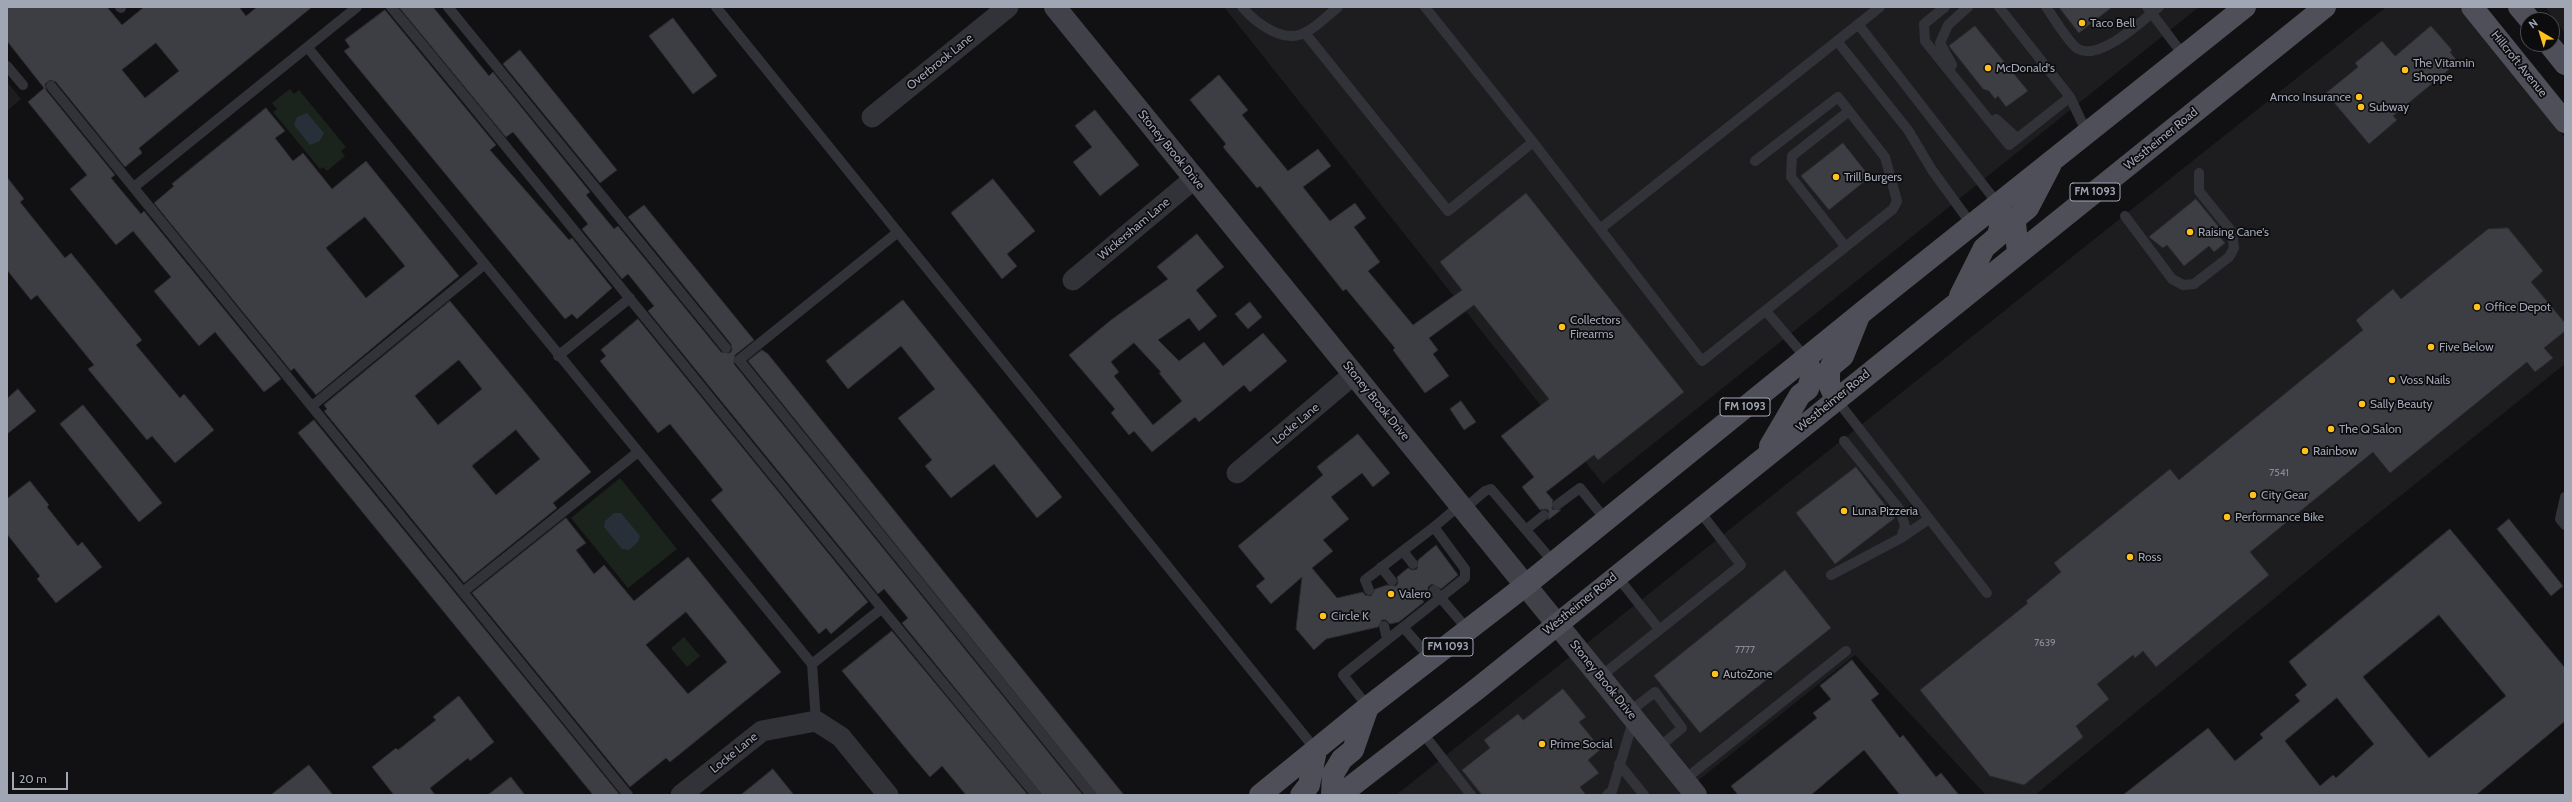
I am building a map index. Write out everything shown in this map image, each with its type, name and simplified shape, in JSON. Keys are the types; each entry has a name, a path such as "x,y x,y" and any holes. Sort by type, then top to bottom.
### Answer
{"main road":[{"name":"FM 1093","path":"1260,795 1368,707 1432,660 1554,563 1859,315 2245,7"},
{"name":"Westheimer Road","path":"1340,795 1422,732 2325,7"},
{"name":"Hillcroft Avenue","path":"2472,7 2565,122"},
{"path":"2555,52 2565,64"},
{"path":"2018,253 2015,223 2017,217 2028,208 2053,160"},
{"path":"1957,302 1984,248 1998,236 2002,217 1998,204"},
{"path":"1836,399 1829,384 1829,372 1831,366 1843,356 1859,315"},
{"path":"1763,457 1800,395 1808,389 1812,374 1806,358"},
{"path":"1332,795 1333,774 1342,759 1353,750 1368,707"},
{"path":"1301,795 1309,785 1316,750"}],"street":[{"name":"Overbrook Lane","path":"872,117 1008,7"},
{"name":"Stoney Brook Drive","path":"1055,7 1632,715 1690,790"},
{"name":"Wickersham Lane","path":"1073,280 1194,178"},
{"name":"Locke Lane","path":"1237,473 1354,374"},
{"name":"Locke Lane","path":"681,795 762,731 816,721"},
{"path":"816,721 841,737 888,795"}],"lane":[{"path":"134,187 357,7"},
{"path":"391,7 630,298 881,609 1036,795"},
{"path":"448,7 726,348"},
{"path":"716,7 1316,750"},
{"path":"1242,7 1253,20 1268,29 1285,36 1305,33 1338,7"},
{"path":"1425,7 1533,142 1702,361 1893,209 1897,201 1885,157 1838,97 1755,161"},
{"path":"1600,229 1880,7"},
{"path":"1945,7 1924,24 1925,41 2009,145 2070,97"},
{"path":"1968,7 1948,25 1940,43 1947,59 2002,127 2017,138"},
{"path":"1999,7 2070,97 2088,133"},
{"path":"2046,7 2077,48 2091,53 2104,48 2153,9 2184,56"},
{"path":"1858,24 1998,204"},
{"path":"1305,33 1448,211 1533,142"},
{"path":"1837,41 1908,130 1932,170 1972,225"},
{"path":"308,48 558,356 812,664 816,721"},
{"path":"7,66 23,85"},
{"path":"52,86 464,591 628,795"},
{"path":"1845,246 1791,177 1792,156 1849,111"},
{"path":"2125,216 2172,279 2183,285 2194,284 2229,257 2234,248 2232,232 2199,191 2199,173"},
{"path":"898,232 739,360 1090,795"},
{"path":"312,406 484,265"},
{"path":"558,356 630,298"},
{"path":"1766,310 1806,358"},
{"path":"1836,399 1987,593"},
{"path":"1844,441 1900,510 1906,526 1900,538"},
{"path":"464,591 638,452"},
{"path":"1557,505 1580,488 1606,520"},
{"path":"1369,590 1365,580 1434,527 1485,491 1491,489 1527,529 1554,563"},
{"path":"2565,497 2560,519 2565,525"},
{"path":"1600,677 1741,565 1698,509"},
{"path":"1527,529 1544,515"},
{"path":"1831,575 1900,538 1929,519"},
{"path":"1368,707 1343,675 1403,626 1437,594 1465,578 1465,569 1434,527"},
{"path":"1403,551 1413,564"},
{"path":"1381,567 1392,581"},
{"path":"1616,575 1659,629"},
{"path":"1437,594 1468,630"},
{"path":"812,664 881,609"},
{"path":"1384,626 1387,639"},
{"path":"1403,626 1432,660"},
{"path":"1690,790 1846,651"},
{"path":"1609,793 1619,764 1632,715 1655,692 1682,728 1658,748"},
{"path":"1422,732 1471,795"},
{"path":"1619,764 1644,795"}],"shaded area":[{"path":"1224,7 2199,7 1603,484"},
{"path":"2386,7 2459,7 2565,138 2565,364 2354,533 2035,795 1986,795 1855,655 1680,795 1396,795"},
{"path":"2545,7 2565,7 2565,33 2560,26 2560,12 2549,12"},
{"path":"7,82 21,99 7,111"},
{"path":"290,89 294,94 299,90 346,147 341,151 345,156 327,171 323,167 320,169 273,112 277,109 272,103"},
{"path":"307,113 324,133 319,141 310,145 294,125 297,117"},
{"path":"620,478 677,549 628,588 571,518"},
{"path":"614,513 621,513 640,536 638,542 629,550 622,549 604,527 605,521"},
{"path":"684,637 700,656 687,667 671,648"}],"building":[{"path":"7,7 107,7 122,25 144,7 239,7 246,16 257,7 312,7 139,148 142,153 125,167 56,82 50,80 45,84 46,90 115,175 111,178 141,214 144,211 281,379 264,392 215,332 199,346 154,291 171,277 133,231 116,245 70,189 87,175 28,102 44,88 7,41","holes":["156,43 179,71 145,98 122,70"]},
{"path":"399,7 433,7 489,76 493,72 590,192 586,195 614,229 618,226 721,352 730,353 732,350 731,344 628,217 644,205 754,340 735,355 734,364 1083,795 1042,795 902,623 908,618 884,589 878,594 648,311 654,306 628,274 622,279 582,229 588,224 513,132 506,137"},
{"name":"Taco Bell","path":"2059,7 2112,7 2079,33"},
{"path":"385,10 496,145 490,150 569,240 572,238 612,288 577,319 572,314 565,319 344,51 350,47 345,40"},
{"path":"673,18 717,76 693,94 649,36"},
{"name":"McDonald's","path":"1975,26 2028,91 2006,107 1998,96 1995,99 1989,91 1983,89 1949,46"},
{"name":"The Vitamin Shoppe","path":"2431,26 2452,50 2450,52 2458,62 2393,116 2397,120 2369,144 2326,93 2358,67 2355,63 2382,41 2395,56"},
{"path":"520,50 617,170 600,183 503,64"},
{"path":"1219,75 1248,110 1242,115 1288,171 1318,149 1331,166 1303,187 1330,221 1355,203 1366,218 1354,227 1380,262 1368,271 1413,325 1462,290 1440,262 1526,193 1684,392 1598,460 1594,455 1546,492 1553,500 1552,509 1561,510 1548,520 1549,511 1546,509 1540,510 1522,487 1534,477 1501,436 1549,399 1474,305 1429,338 1438,350 1433,354 1449,376 1425,393 1393,350 1395,348 1346,289 1343,291 1260,186 1257,188 1223,147 1226,144 1190,100"},
{"path":"266,108 285,131 275,138 293,161 303,153 332,189 366,161 459,276 316,395 294,368 291,371 154,203 174,186 172,184","holes":["365,217 405,266 366,298 326,248"]},
{"path":"1095,110 1139,165 1100,196 1073,162 1092,147 1075,126"},
{"name":"Trill Burgers","path":"1843,143 1870,177 1829,210 1801,176"},
{"path":"7,177 24,199 20,202 65,258 71,253 142,340 136,345 180,398 184,394 214,430 175,463 152,436 147,440 88,369 94,365 37,295 31,300 7,270"},
{"path":"993,179 1035,231 1007,254 1017,266 1002,279 951,213"},
{"name":"Raising Cane's","path":"2196,199 2224,233 2220,237 2225,243 2214,252 2209,246 2184,266 2167,245 2163,248 2149,237"},
{"path":"2508,228 2543,271 2531,282 2565,323 2565,331 2544,348 2553,358 2535,372 2527,362 2390,473 2373,452 2250,552 2269,575 2156,667 2143,651 2135,658 2133,655 2097,684 2109,699 2076,726 2083,737 2024,785 1990,776 1920,690 2028,603 2026,601 2061,572 2054,563 2170,469 2179,480 2363,330 2356,320 2393,289 2401,299 2488,229"},
{"path":"1197,234 1224,267 1196,290 1217,316 1199,331 1189,318 1158,340 1179,361 1204,342 1223,366 1263,333 1287,361 1250,392 1244,385 1199,422 1195,417 1152,452 1134,431 1129,435 1111,413 1115,409 1069,355 1111,320 1168,279 1157,267","holes":["1134,343 1161,372 1159,373 1182,401 1153,425 1114,376 1119,372 1111,362"]},
{"path":"903,300 1062,497 1037,518 994,464 951,498 925,466 932,460 898,418 935,389 901,346 848,389 826,361"},
{"path":"450,301 591,472 553,503 557,508 464,583 324,411 327,409 324,405","holes":["459,360 482,389 438,425 415,396","516,430 540,459 496,495 472,466"]},
{"path":"1250,302 1262,317 1248,329 1235,314"},
{"path":"638,319 868,602 831,634 826,628 819,634 711,500 723,490 670,424 658,433 600,361 606,356 601,350"},
{"path":"762,350 768,354 1124,795 1097,795 748,361"},
{"path":"18,389 36,411 7,434 7,399"},
{"path":"1461,401 1476,422 1464,430 1450,409"},
{"path":"83,405 162,503 139,522 60,424"},
{"path":"314,420 620,795 593,795 298,433"},
{"path":"1358,434 1390,473 1373,487 1362,473 1331,497 1349,519 1323,540 1333,551 1312,568 1337,598 1363,592 1365,595 1371,596 1375,589 1387,585 1396,586 1398,583 1397,577 1408,568 1413,570 1417,569 1418,560 1436,545 1458,575 1441,589 1432,584 1428,587 1428,592 1418,594 1424,602 1399,622 1390,624 1386,620 1382,620 1378,627 1326,639 1314,650 1296,629 1302,577 1271,604 1256,586 1265,579 1238,546 1323,475 1317,467"},
{"path":"1856,467 1895,518 1835,564 1796,513"},
{"path":"30,481 49,505 47,507 78,546 82,542 102,567 56,603 37,579 40,576 7,534 7,499"},
{"path":"566,518 586,543 576,550 594,574 604,565 634,601 688,557 781,672 670,762 666,758 630,787 472,593","holes":["686,612 727,662 688,694 646,645"]},
{"path":"2509,519 2563,586 2551,596 2497,529"},
{"path":"2450,529 2565,668 2565,721 2476,795 2123,795 2208,728 2235,761 2263,738 2260,734 2300,701 2295,695 2307,685 2289,662","holes":["2439,615 2506,696 2429,758 2363,677","2337,698 2374,744 2336,778 2333,775 2320,786 2285,741"]},
{"path":"1785,570 1831,628 1700,733 1654,676"},
{"path":"892,631 1028,795 966,795 942,766 930,777 912,756 842,671"},
{"path":"1852,660 1879,694 1871,700 1900,738 1903,735 1936,777 1941,773 1959,795 1900,795 1864,750 1811,795 1738,795 1731,786 1817,718 1813,713 1831,699 1820,686"},
{"name":"Prime Social","path":"1563,689 1586,717 1579,722 1601,749 1588,760 1599,773 1580,787 1586,795 1482,795 1462,770 1490,748 1484,740 1518,714 1523,720"},
{"path":"459,696 494,742 470,761 468,758 430,788 435,795 394,795 372,767 396,748 398,750 436,720 433,717"},
{"path":"309,765 333,795 271,795"},
{"path":"773,769 794,795 741,795"},
{"path":"511,777 525,795 488,795"}],"place":[{"name":"Taco Bell","path":"2082,23"},
{"name":"McDonald's","path":"1988,68"},
{"name":"The Vitamin Shoppe","path":"2405,70"},
{"name":"Amco Insurance","path":"2359,97"},
{"name":"Subway","path":"2361,107"},
{"name":"Trill Burgers","path":"1836,177"},
{"name":"Raising Cane's","path":"2190,232"},
{"name":"Office Depot","path":"2477,307"},
{"name":"Collectors Firearms","path":"1562,327"},
{"name":"Five Below","path":"2431,347"},
{"name":"Voss Nails","path":"2392,380"},
{"name":"Sally Beauty","path":"2362,404"},
{"name":"The Q Salon","path":"2331,429"},
{"name":"Rainbow","path":"2305,451"},
{"name":"City Gear","path":"2253,495"},
{"name":"Luna Pizzeria","path":"1844,511"},
{"name":"Performance Bike","path":"2227,517"},
{"name":"Ross","path":"2130,557"},
{"name":"Valero","path":"1391,594"},
{"name":"Circle K","path":"1323,616"},
{"name":"AutoZone","path":"1715,674"},
{"name":"Prime Social","path":"1542,744"}]}
